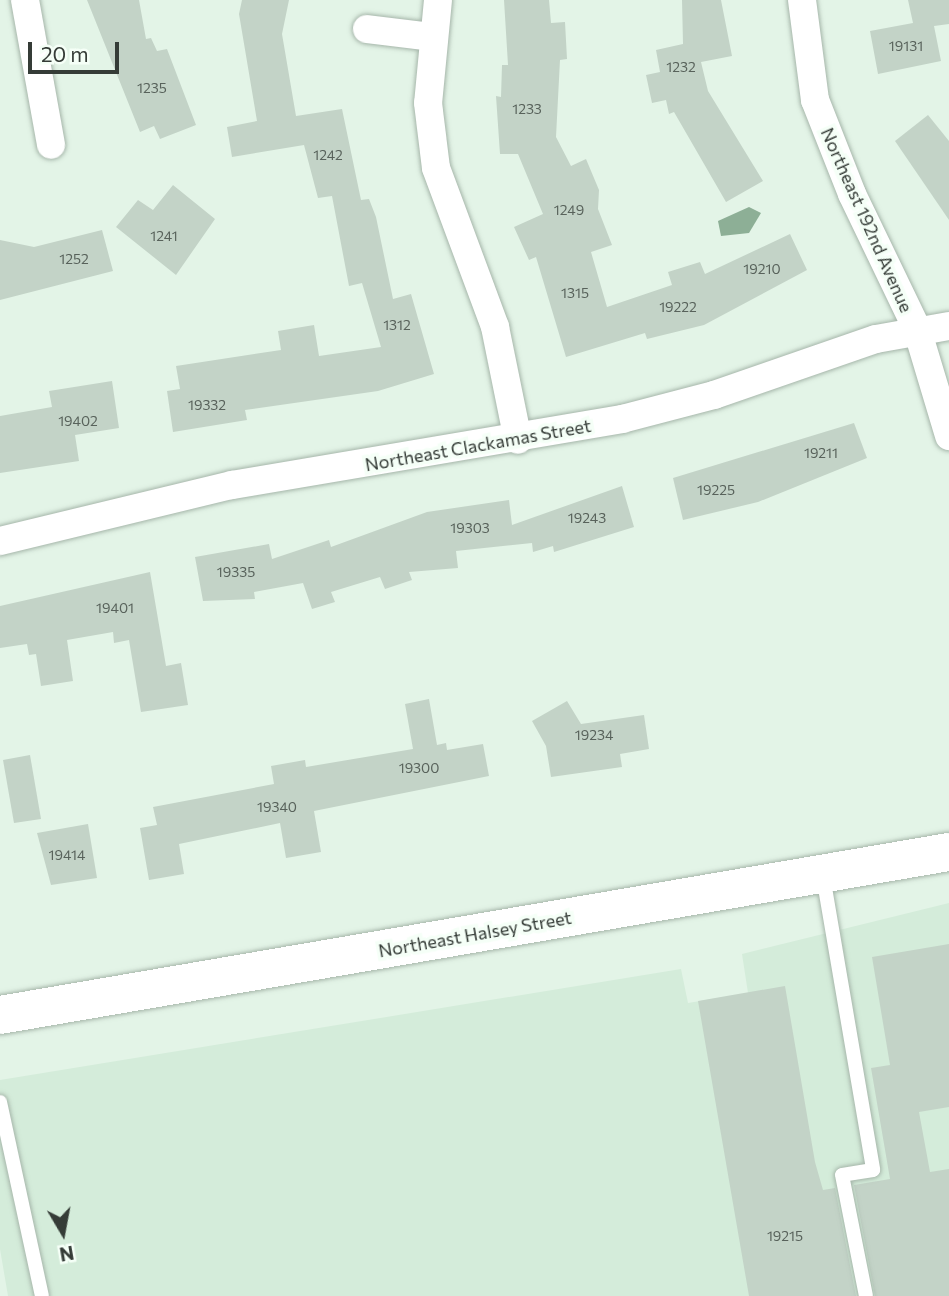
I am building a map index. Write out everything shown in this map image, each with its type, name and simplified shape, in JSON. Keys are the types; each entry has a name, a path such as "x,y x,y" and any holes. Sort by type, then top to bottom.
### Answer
{"street":[{"path":"25,0 51,145"},
{"path":"438,0 432,37 428,103 436,168 495,327 519,440"},
{"name":"Northeast 192nd Avenue","path":"802,0 815,100 852,194 917,329 949,436"},
{"path":"367,29 432,37"},
{"name":"Northeast Clackamas Street","path":"0,541 232,485 519,440 713,396 917,329 949,326"},
{"name":"Northeast Halsey Street","path":"0,1015 949,852"}],"lane":[{"path":"823,874 873,1170 842,1175 866,1296"},
{"path":"0,1102 42,1296"}],"shaded area":[{"path":"749,207 761,213 749,233 721,236 718,221"},
{"path":"949,903 949,1296 8,1296 0,1249 0,1080 681,969 688,1003 748,993 742,954"}],"building":[{"path":"87,0 139,0 146,39 151,38 157,51 167,49 196,125 160,139 154,126 140,132"},
{"path":"242,0 289,0 282,34 296,116 342,109 361,200 369,199 376,217 393,299 411,294 434,374 378,391 245,410 247,420 173,432 167,391 180,389 176,366 281,350 278,331 314,325 319,356 381,347 362,283 349,286 332,196 318,198 304,145 232,157 227,127 257,121 239,14"},
{"path":"504,0 549,0 551,23 565,22 567,59 560,60 556,137 571,166 586,159 599,190 598,209 612,245 591,252 607,307 672,285 668,272 700,262 705,274 790,234 807,270 704,325 647,339 645,333 566,357 536,257 529,260 514,227 543,214 518,154 500,154 496,96 501,97 502,65 508,65"},
{"path":"682,0 721,0 732,56 701,62 708,91 763,181 726,202 674,112 669,114 666,100 652,103 646,75 660,72 656,50 683,44"},
{"path":"908,0 949,0 949,24 934,26 941,61 878,74 870,31 913,23"},
{"path":"928,115 949,141 949,220 895,141"},
{"path":"173,185 215,219 176,275 116,227 138,200 153,210"},
{"path":"102,230 113,271 0,300 0,240 34,247"},
{"path":"112,381 119,428 75,435 79,461 0,473 0,416 52,407 49,391"},
{"path":"854,423 867,458 758,502 683,520 673,478"},
{"path":"622,486 634,527 554,552 553,546 533,552 532,543 456,551 458,568 409,572 412,580 385,589 380,577 331,592 335,602 312,609 303,583 254,592 255,599 203,601 195,557 269,544 272,559 329,540 331,547 427,512 509,500 512,525"},
{"path":"150,572 166,666 181,663 188,705 141,712 129,640 114,643 113,632 67,640 73,681 41,686 36,654 29,655 27,644 0,648 0,606"},
{"path":"429,699 437,745 446,743 447,750 483,744 489,776 314,811 321,852 286,858 280,823 179,844 184,874 149,880 140,828 157,825 153,807 274,784 271,766 305,760 306,767 413,749 405,704"},
{"path":"567,701 581,724 644,715 649,749 620,754 622,767 551,777 546,746 532,721"},
{"path":"30,755 41,819 14,823 3,760"},
{"path":"88,824 97,878 51,885 37,833"},
{"path":"949,944 949,1107 919,1112 930,1172 949,1169 949,1296 875,1296 854,1185 890,1179 871,1068 890,1065 872,957"},
{"path":"785,986 815,1162 823,1190 835,1188 856,1296 749,1296 698,1001"}]}
